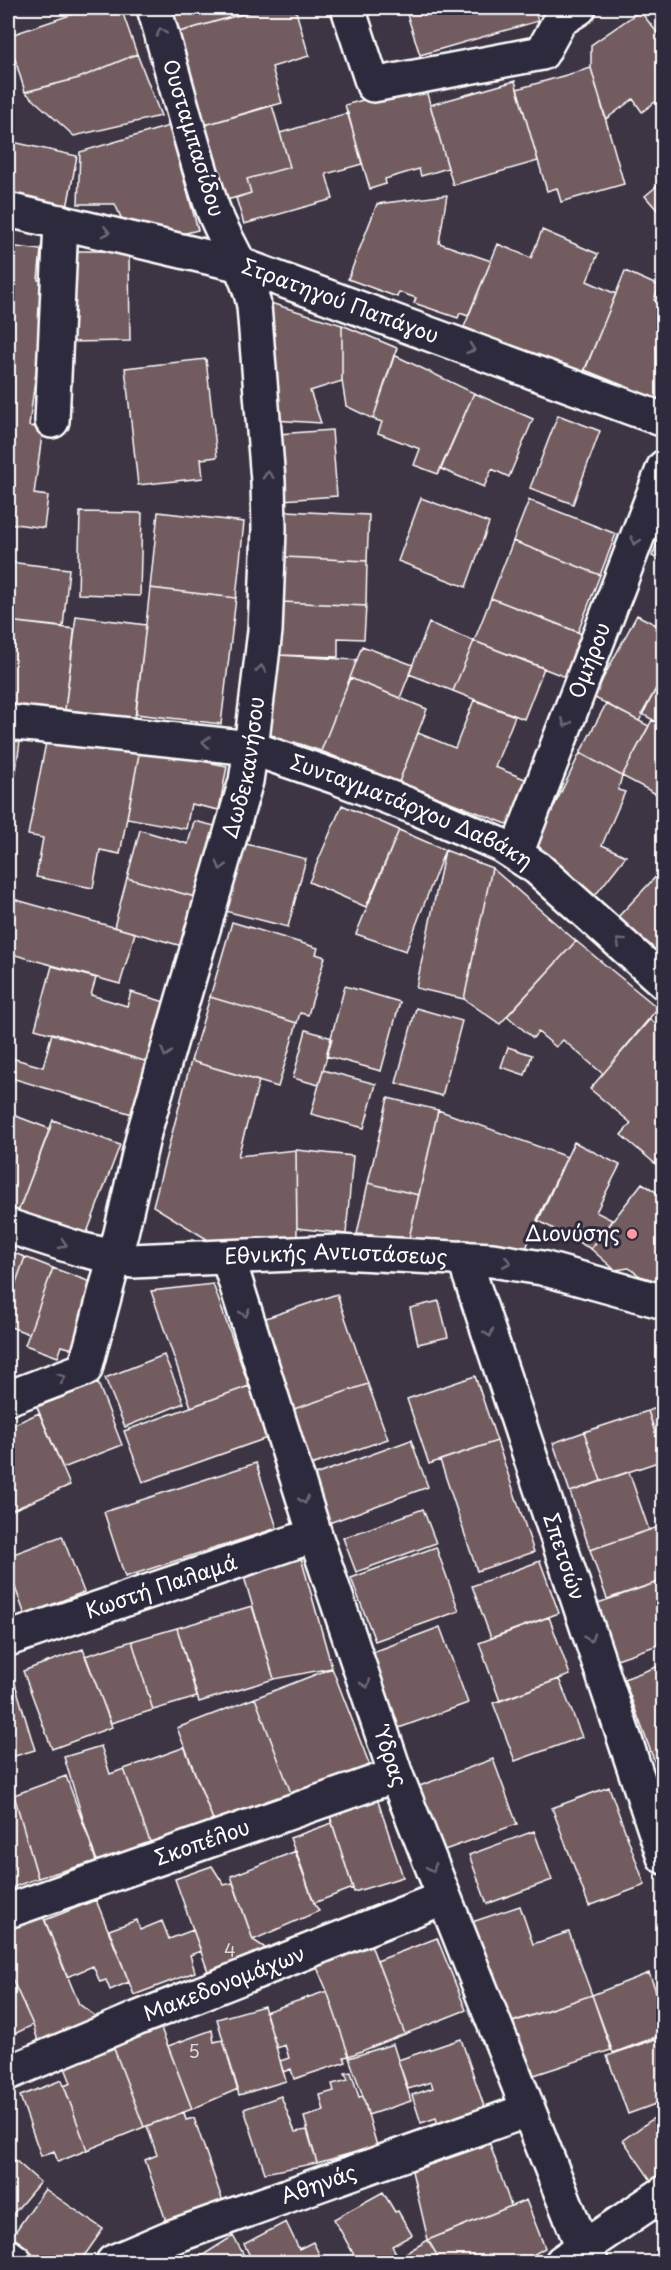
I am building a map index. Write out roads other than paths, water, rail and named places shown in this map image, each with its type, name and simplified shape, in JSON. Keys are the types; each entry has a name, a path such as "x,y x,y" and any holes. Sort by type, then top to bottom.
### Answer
{"street":[{"name":"Ουσταμπασίδου","path":"154,8 211,202 224,236 241,265"},
{"path":"348,8 373,85 542,53 560,20 579,8"},
{"name":"Στρατηγού Παπάγου","path":"8,210 241,265 663,420"},
{"path":"52,421 61,222"},
{"name":"Δωδεκανήσου","path":"8,1398 85,1369 115,1258 144,1133 246,781 265,631 269,529 268,481 254,306 241,265"},
{"name":"Ομήρου","path":"516,854 663,467"},
{"name":"Συνταγματάρχου Δαβάκη","path":"8,722 251,748 315,769 414,807 480,835 516,854 543,873 663,981"},
{"name":"Εθνικής Αντιστάσεως","path":"8,1226 115,1258 145,1262 339,1252 492,1260 542,1268 663,1302"},
{"name":"Ύδρας","path":"228,1258 315,1535 396,1775 528,2110 579,2258"},
{"name":"Σπετσών","path":"464,1258 663,1857"},
{"name":"Κωστή Παλαμά","path":"8,1639 315,1535"},
{"name":"Σκοπέλου","path":"8,1911 396,1775"},
{"name":"Μακεδονομάχων","path":"8,2073 136,2019 443,1898"},
{"name":"Αθηνάς","path":"113,2262 169,2238 528,2110"},
{"path":"579,2258 663,2193"},
{"path":"8,2256 16,2262"}],"place":[{"name":"Διονύσης","path":"632,1234"}]}
